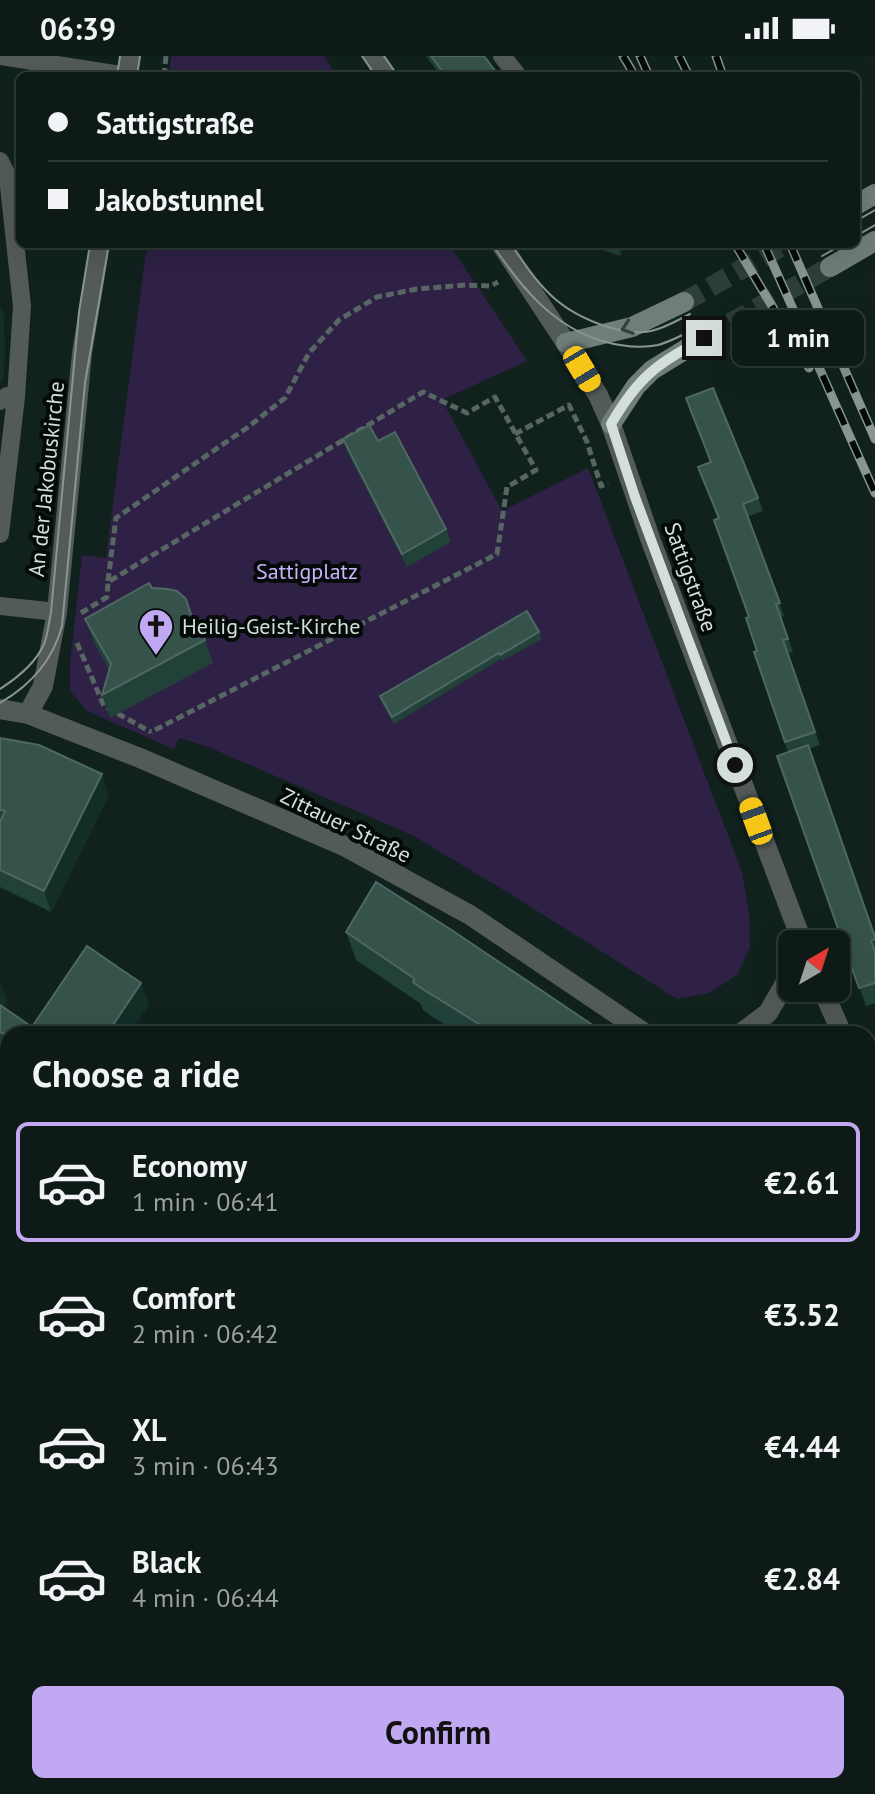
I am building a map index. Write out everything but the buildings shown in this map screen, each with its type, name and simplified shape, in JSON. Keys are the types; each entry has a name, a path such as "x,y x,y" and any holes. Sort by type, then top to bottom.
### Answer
{"street":[{"path":"830,267 875,241"},
{"name":"An der Jakobuskirche","path":"28,714 43,686 57,612 82,353 99,248"},
{"name":"Sattigstraße","path":"504,248 598,395 611,424 795,930"},
{"path":"566,343 632,327 684,302"},
{"path":"611,424 636,386 652,370 704,338"},
{"name":"Zittauer Straße","path":"0,709 28,714 140,758 344,846 470,915 634,1026"},
{"path":"751,1026 768,1013 778,996"},
{"path":"828,1002 839,1026"}],"lane":[{"path":"0,56 102,72"},
{"path":"502,56 515,72"},
{"path":"0,161 8,177 22,306 8,399 0,534"},
{"path":"0,606 57,612"}],"path":[{"path":"57,612 80,613 107,597 116,518 285,398 309,353 339,320 377,297 417,289 491,286 518,270"},
{"path":"108,582 423,392 467,413 495,397 536,470 507,487 497,554 151,732 140,758"},
{"path":"515,434 561,409"},
{"path":"76,642 104,706 151,732"}],"green space":[{"path":"171,56 324,56 334,72 169,72"},
{"name":"Sattigplatz","path":"146,248 452,248 527,361 442,400 502,511 588,468 742,872 749,912 750,947 737,975 709,993 677,999 412,835 206,746 179,738 174,749 87,711 70,691 82,555 106,558"}],"tunnel":[{"path":"684,302 779,248"},
{"path":"704,338 830,267"}],"tram line":[{"path":"118,72 120,56"},
{"path":"138,72 140,56"},
{"path":"362,56 373,72"},
{"path":"384,56 395,72"},
{"path":"860,219 875,210"},
{"path":"860,234 875,225"},
{"path":"0,689 31,664 41,651 47,632 79,312 89,248"},
{"path":"0,703 31,680 47,661 62,626 85,383 108,248"},
{"path":"495,248 539,303 568,325 602,341 630,346 658,345 698,327"},
{"path":"514,248 551,295 590,321 618,330 645,332 690,314"},
{"path":"822,256 836,248"}],"railway":[{"path":"623,56 633,72"},
{"path":"640,56 647,72"},
{"path":"679,56 687,72"},
{"path":"716,56 722,72"},
{"path":"737,248 809,368"},
{"path":"766,248 875,493"},
{"path":"792,248 875,439"}],"place":[{"name":"Heilig-Geist-Kirche","path":"156,657"}],"route":[{"path":"704,338 652,370 636,386 611,424 735,765"}]}
